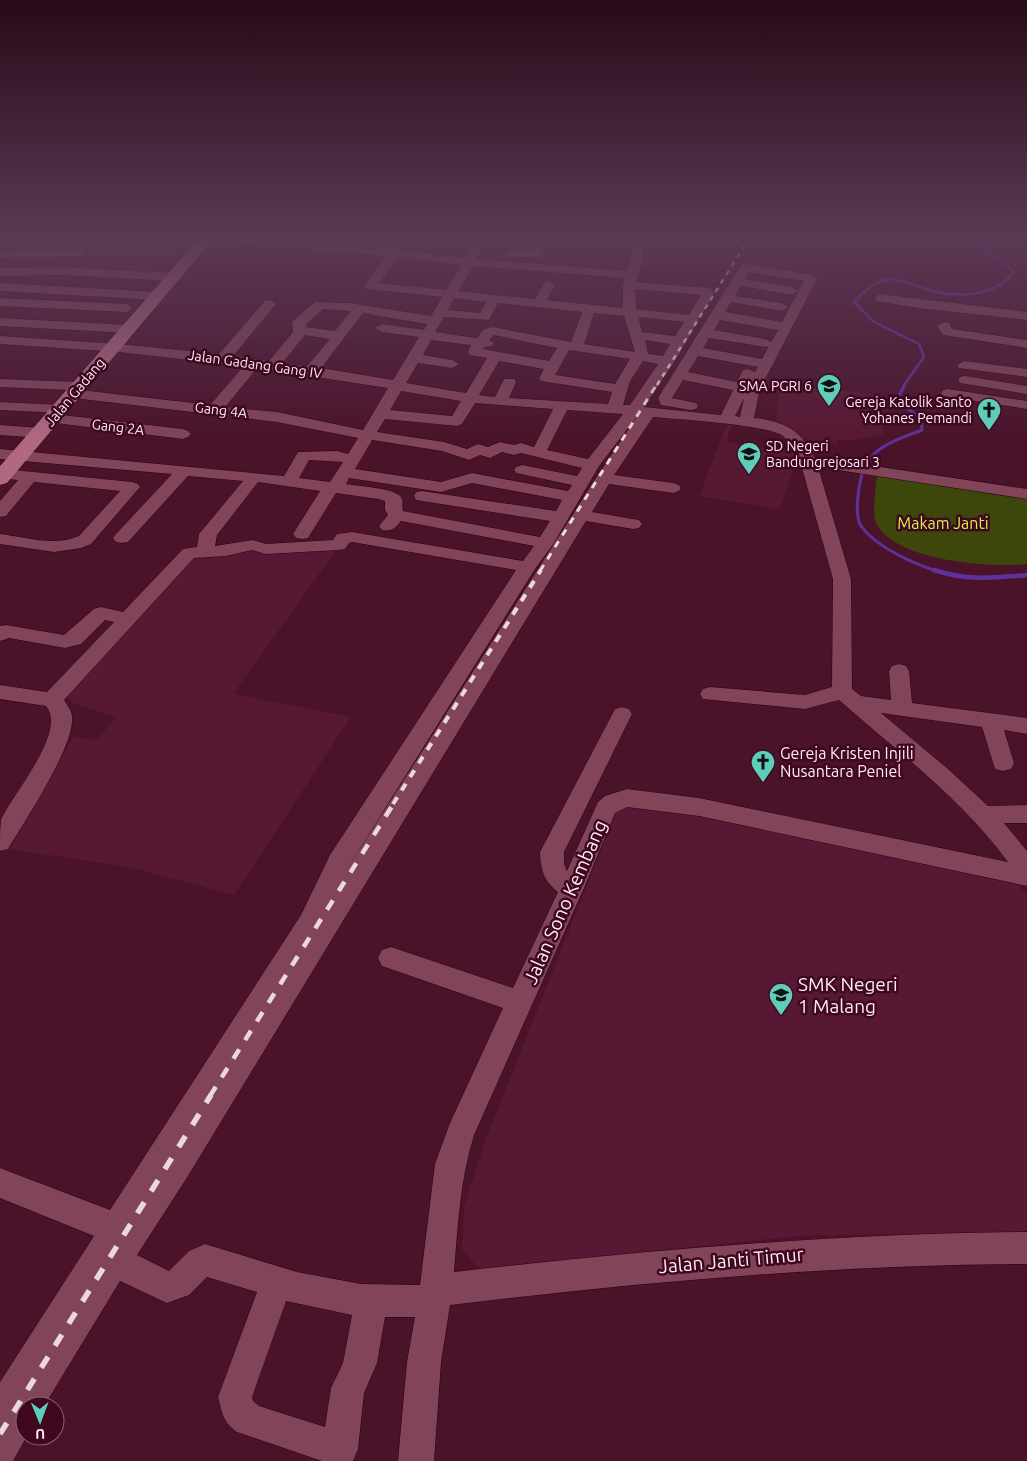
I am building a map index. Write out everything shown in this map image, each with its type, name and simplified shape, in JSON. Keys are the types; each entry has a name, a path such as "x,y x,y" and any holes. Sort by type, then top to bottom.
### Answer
{"highway":[{"name":"Jalan Gadang","path":"1,469 21,456 150,305"}],"street":[{"path":"50,305 95,308 122,305"},
{"path":"223,359 269,305"},
{"path":"272,366 301,331 300,323 319,305"},
{"path":"320,305 404,316 488,317 492,305"},
{"path":"383,313 388,305"},
{"path":"404,316 413,305"},
{"path":"302,534 349,464 444,305"},
{"path":"534,404 550,372 571,346 582,305"},
{"path":"600,305 690,322"},
{"path":"614,408 631,368 642,352 631,305"},
{"path":"631,311 640,305"},
{"path":"31,1396 115,1245 310,922 338,862 527,567 571,510 642,411 668,360 700,306 693,305"},
{"path":"722,305 665,398 666,402 728,416 747,418 786,431 802,447 824,511 843,589 848,696 949,782 1006,842 1027,870"},
{"path":"728,416 747,388 779,326 782,307 771,305"},
{"path":"760,363 765,343 793,305"},
{"path":"922,305 1027,316"},
{"path":"311,371 359,310"},
{"path":"716,315 779,326"},
{"path":"0,322 129,329"},
{"path":"944,326 948,332 1027,344"},
{"path":"382,328 484,343"},
{"path":"301,331 338,336"},
{"path":"484,343 488,332 493,331 571,346 668,360"},
{"path":"706,333 765,343"},
{"path":"637,335 679,341"},
{"name":"Jalan Gadang Gang IV","path":"0,340 112,348 223,359 311,371 500,402 728,416"},
{"path":"484,343 478,344 475,352 621,389"},
{"path":"695,351 760,363"},
{"path":"380,414 457,421 495,356"},
{"path":"414,358 452,364"},
{"path":"214,409 254,363"},
{"path":"964,365 1027,373"},
{"path":"679,375 747,388"},
{"path":"538,453 552,428 586,380"},
{"path":"965,380 1027,390"},
{"path":"500,402 509,382"},
{"name":"Gang 4A","path":"0,383 77,390 277,417 367,435 425,444 468,454 478,449 490,452 500,447 514,450 521,448 598,472 673,488"},
{"path":"747,388 747,418"},
{"path":"948,393 1027,405"},
{"name":"Gang 2A","path":"0,406 183,434"},
{"path":"0,430 41,433"},
{"path":"289,482 306,454 337,456 349,464 440,486 448,486 462,478 472,478 571,510 633,524"},
{"path":"21,456 254,477 382,494 419,495 571,510"},
{"path":"808,461 1027,494"},
{"path":"349,464 402,468"},
{"path":"0,538 58,547 75,546 85,540 132,487 29,477 1,469"},
{"path":"522,470 581,482"},
{"path":"122,538 184,471"},
{"path":"0,1414 115,1245 177,1165 571,510 581,482 598,472"},
{"path":"1,508 29,477"},
{"path":"205,552 208,534 227,513 254,477"},
{"path":"382,494 394,499 393,510 397,515 545,543"},
{"path":"378,540 397,515"},
{"path":"52,700 190,553 226,551 253,545 265,549 339,545 343,538 352,537 527,567"},
{"path":"0,635 6,631 65,642 74,639 101,613 128,619"},
{"path":"899,671 902,708"},
{"path":"0,692 52,700 62,714 60,731 51,753 0,842"},
{"path":"710,694 805,702 848,696 902,708 1027,726"},
{"path":"572,888 565,885 554,875 552,852 622,714"},
{"path":"991,721 1003,763"},
{"name":"Jalan Sono Kembang","path":"416,1461 424,1362 435,1296 450,1164 460,1133 572,888 606,808 612,802 627,798 699,807 1027,876"},
{"path":"982,815 1027,814"},
{"path":"391,958 520,1002"},
{"path":"0,1183 95,1219 115,1245"},
{"name":"Jalan Janti Timur","path":"115,1245 168,1287 173,1288 196,1265 205,1260 297,1288 370,1301 435,1296 655,1266 796,1254 1027,1248"},
{"path":"276,1282 235,1397 239,1412 249,1420 339,1455 348,1388 356,1377 360,1363 370,1301"},
{"path":"0,1448 15,1423"}],"shaded area":[{"name":"SMA PGRI 6","path":"781,383 880,395 884,435 850,441 838,440 836,445 802,439 796,432 776,420"},
{"name":"SD Negeri Bandungrejosari 3","path":"727,424 732,425 726,442 798,454 780,509 699,496"},
{"path":"339,546 233,694 351,717 234,895 129,867 9,849 73,737 96,740 117,717 74,704 67,697 58,695 192,553"},
{"name":"SMK Negeri 1 Malang","path":"631,804 655,806 1016,882 1027,895 1027,1231 799,1236 479,1269 462,1249 464,1206 487,1136 616,812"}],"green space":[{"name":"Makam Janti","path":"877,475 1027,498 1027,564 990,565 946,560 904,547 888,537 875,521 874,501"}],"waterway":[{"path":"857,305 874,322 919,344 924,357 904,385"},
{"path":"905,384 897,400 921,419 922,430 886,445 870,459 864,468 860,481 857,507 859,523 868,534 886,548 935,570"},
{"path":"935,570 969,577 991,578 1027,575"}],"railway":[{"path":"657,385 707,305"},
{"path":"540,571 657,384"},
{"path":"393,804 541,570"},
{"path":"210,1096 394,803"},
{"path":"0,1434 211,1095"}],"place":[{"name":"SMA PGRI 6","path":"829,407"},
{"name":"Gereja Katolik Santo Yohanes Pemandi","path":"989,431"},
{"name":"SD Negeri Bandungrejosari 3","path":"749,475"},
{"name":"Gereja Kristen Injili Nusantara Peniel","path":"763,783"},
{"name":"SMK Negeri 1 Malang","path":"781,1016"}]}
